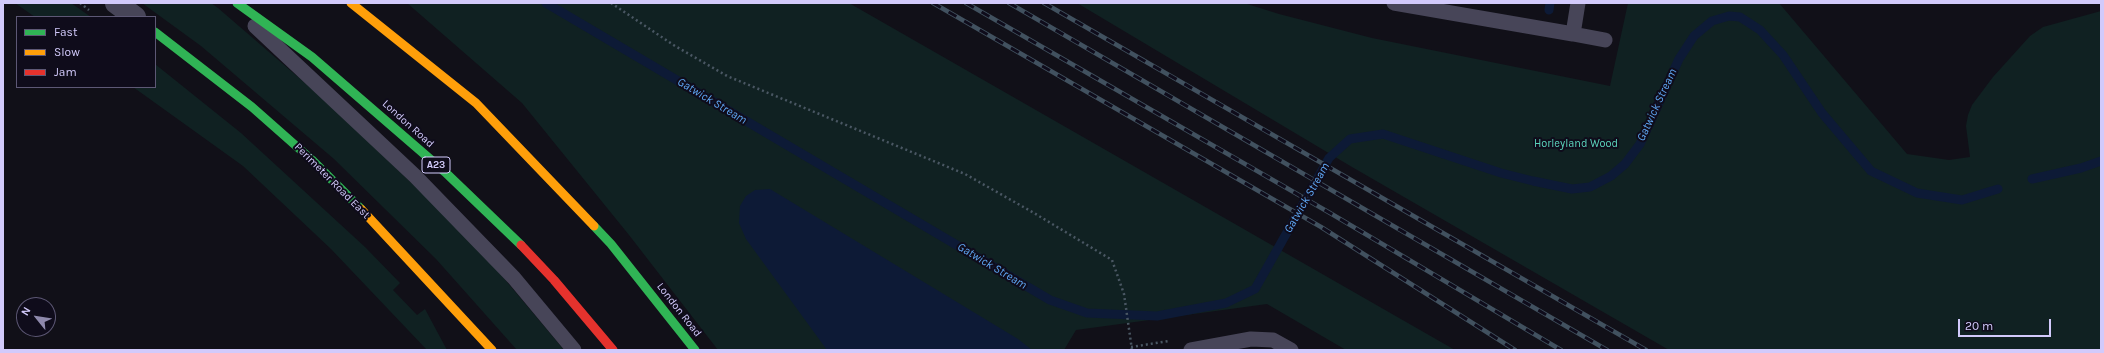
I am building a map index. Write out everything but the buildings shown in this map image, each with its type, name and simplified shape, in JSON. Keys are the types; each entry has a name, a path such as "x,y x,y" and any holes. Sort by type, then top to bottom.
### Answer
{"main road":[{"name":"London Road","path":"237,3 330,71 450,177 494,218 554,280 613,350"},
{"name":"London Road","path":"350,3 470,98 521,148 611,244 695,350"},
{"name":"Perimeter Road East","path":"156,33 252,107 318,164 492,350"}],"street":[{"path":"116,3 134,16"}],"lane":[{"path":"232,3 415,176 514,278 574,350"},
{"path":"1394,3 1605,40"},
{"path":"1573,34 1578,3"},
{"path":"1194,350 1251,339 1273,340 1291,350"}],"path":[{"path":"611,3 675,46 727,76 965,174 1112,260 1124,294 1132,350"}],"green space":[{"path":"15,3 71,3 90,16 34,16"},
{"path":"142,3 211,3 218,8 327,102 476,245 564,350 517,350 436,259 334,159 201,46"},
{"path":"407,3 849,3 1455,350 1346,350 1267,304 1076,330 1064,350 718,350 629,235 522,103"},
{"name":"Horleyland Wood","path":"1077,3 1244,3 1279,14 1372,38 1610,86 1628,3 1779,3 1907,154 1949,160 1970,157 1966,126 1972,105 1993,77 2030,36 2043,27 2101,11 2101,350 1669,350 1352,167"},
{"path":"156,65 241,133 365,247 400,283 393,290 417,315 425,309 447,350 427,350 331,249 243,166 134,88 156,88"}],"water":[{"path":"770,189 1018,339 1032,350 827,350 746,239 739,223 740,206 746,196 755,190"}],"waterway":[{"name":"Gatwick Stream","path":"546,3 1050,300 1087,313 1157,316 1226,303 1255,289 1329,158 1350,139 1383,134 1501,173 1572,189 1590,187 1611,176 1625,164 1640,144 1679,59 1694,36 1712,21 1729,16 1740,17 1760,30 1783,55 1822,113 1871,171 1917,193 1962,200 1998,189"},
{"path":"1549,10 1550,3"},
{"name":"Gatwick Stream","path":"2032,179 2081,168 2101,161"}],"railway":[{"path":"933,3 1321,227 1515,350"},
{"path":"966,3 1330,213 1561,350"},
{"path":"1009,3 1607,350"},
{"path":"1044,3 1646,350"}],"traffic: fast":[{"path":"237,3 312,57 445,172 521,245"},
{"path":"156,33 252,107 312,160 361,209"},
{"path":"594,226 611,244 695,350"}],"traffic: slow":[{"path":"351,3 476,103 594,226"},
{"path":"361,209 492,350"}],"traffic: jam":[{"path":"521,245 554,280 613,350"}]}
